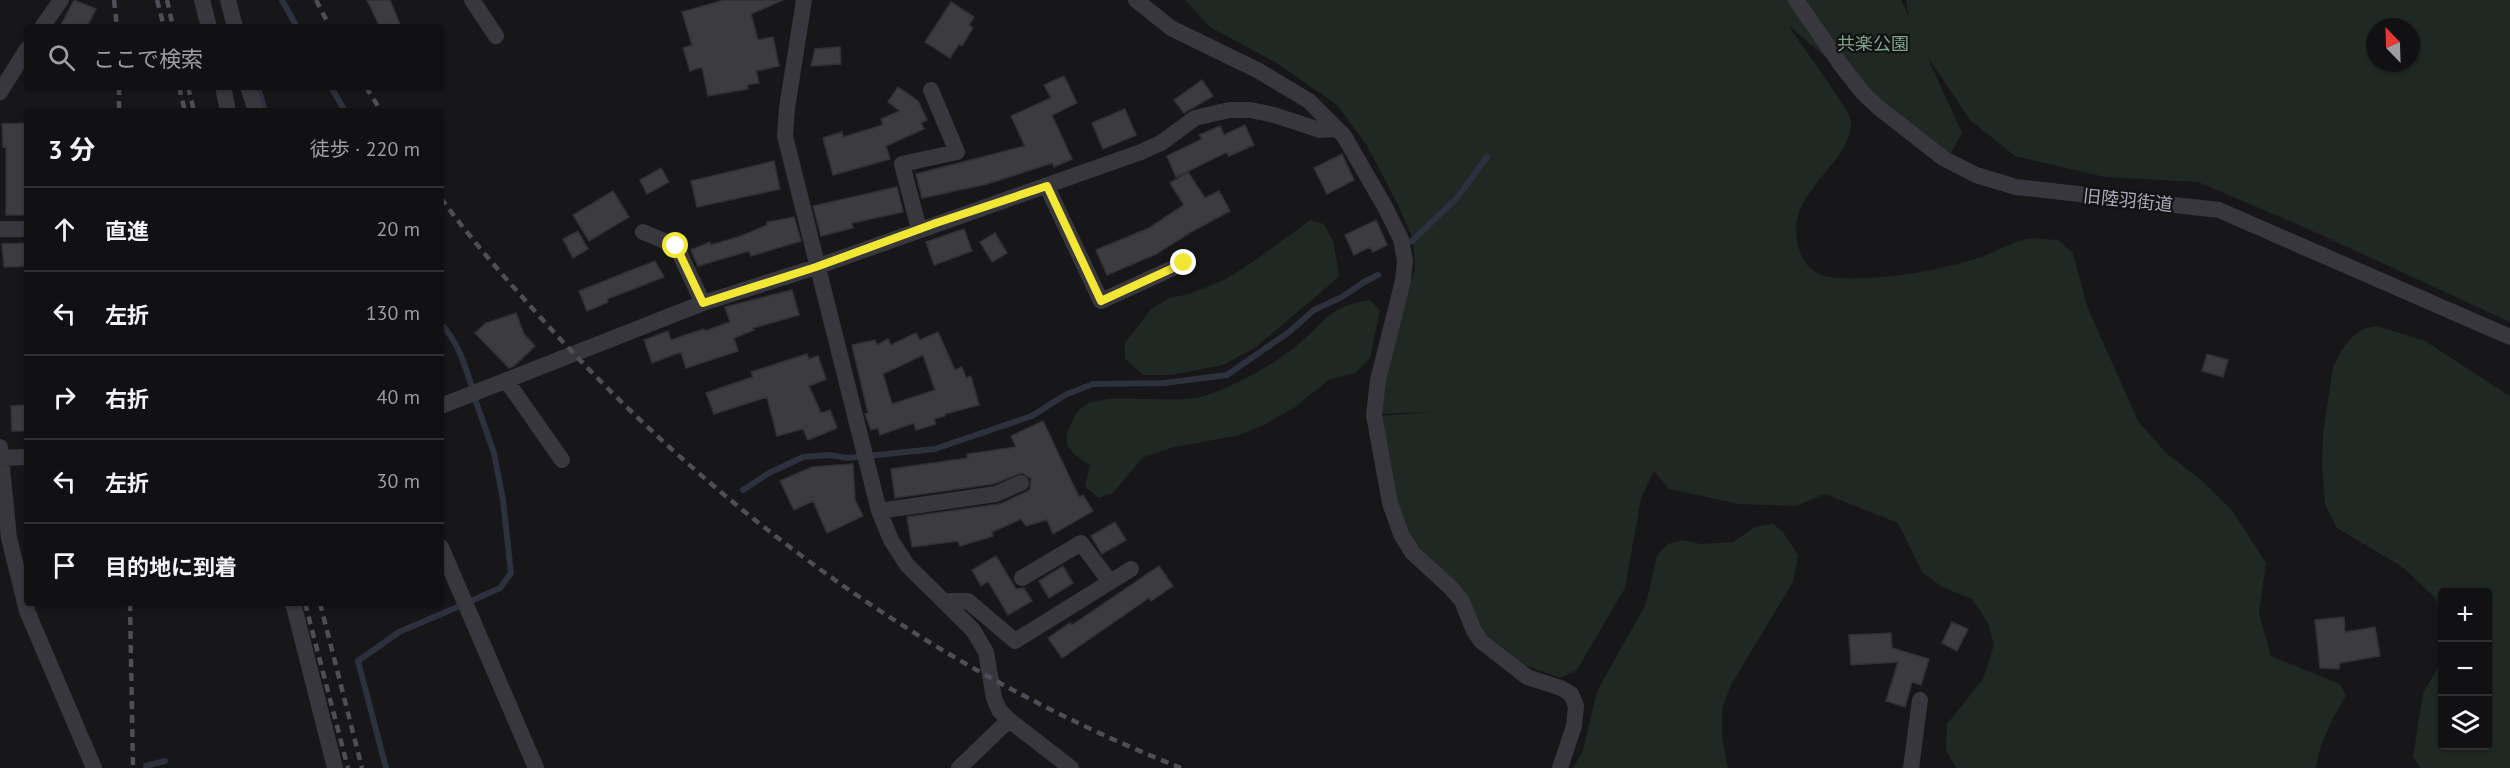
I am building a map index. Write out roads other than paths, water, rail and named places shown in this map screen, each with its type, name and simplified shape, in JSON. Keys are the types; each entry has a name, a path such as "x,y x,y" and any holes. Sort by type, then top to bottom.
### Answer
{"street":[{"path":"44,24 61,0"},
{"path":"202,0 208,24"},
{"path":"228,0 233,24"},
{"path":"472,0 496,36"},
{"path":"804,0 787,108 785,136 879,511 891,540 907,566 973,630 982,642 992,675 994,698 999,710 1071,768"},
{"path":"1136,0 1170,28 1259,72 1308,101 1344,136 1385,207 1401,239 1405,261 1378,380 1374,415 1390,503 1401,534 1412,552 1462,601 1474,631 1481,641 1527,676 1571,694 1576,706 1575,726 1560,768"},
{"name":"旧陸羽街道","path":"1796,0 1863,93 1908,133 1943,158 1976,175 2016,187 2219,210 2510,338"},
{"path":"0,92 24,54"},
{"path":"224,90 227,108"},
{"path":"249,90 255,108"},
{"path":"919,229 902,164 957,152 931,90"},
{"path":"444,405 703,303 816,267 1141,152 1161,143 1195,118 1209,114 1251,110 1320,130 1337,129"},
{"path":"1047,186 1101,301 1184,263"},
{"path":"0,229 24,229"},
{"path":"643,232 676,246 703,303"},
{"path":"506,380 562,460"},
{"path":"24,456 0,453 3,516 24,599"},
{"path":"879,511 996,494 1021,483"},
{"path":"1022,578 1081,543 1110,582"},
{"path":"444,554 536,768"},
{"path":"943,601 968,601 1015,641 1131,569"},
{"path":"26,606 94,768"},
{"path":"294,606 334,768"},
{"path":"1911,768 1920,700"},
{"path":"958,768 1009,720"}],"waterway":[{"path":"282,0 295,24"},
{"path":"259,90 264,108"},
{"path":"333,90 343,108"},
{"path":"1411,242 1457,198 1487,157"},
{"path":"743,490 769,473 803,457 830,455 847,458 935,449 1032,416 1065,395 1093,384 1164,383 1227,375 1289,332 1314,310 1342,297 1378,275"},
{"path":"444,327 456,345 472,387"},
{"path":"469,602 500,588 511,573 503,500 494,453 475,399"},
{"path":"386,768 358,661 399,632 460,606"},
{"path":"146,766 165,761"}],"railway":[{"path":"114,0 117,24"},
{"path":"157,0 163,24"},
{"path":"167,0 172,24"},
{"path":"316,0 328,24"},
{"path":"119,90 119,108"},
{"path":"180,90 184,108"},
{"path":"189,90 193,108"},
{"path":"368,90 379,108"},
{"path":"444,202 502,274 609,390 681,457 756,521 835,580 917,635 1002,684 1090,729 1181,768"},
{"path":"130,606 133,768"},
{"path":"306,606 348,768"},
{"path":"321,606 362,768"}],"park label":[{"name":"共楽公園","path":"1873,43"}]}
